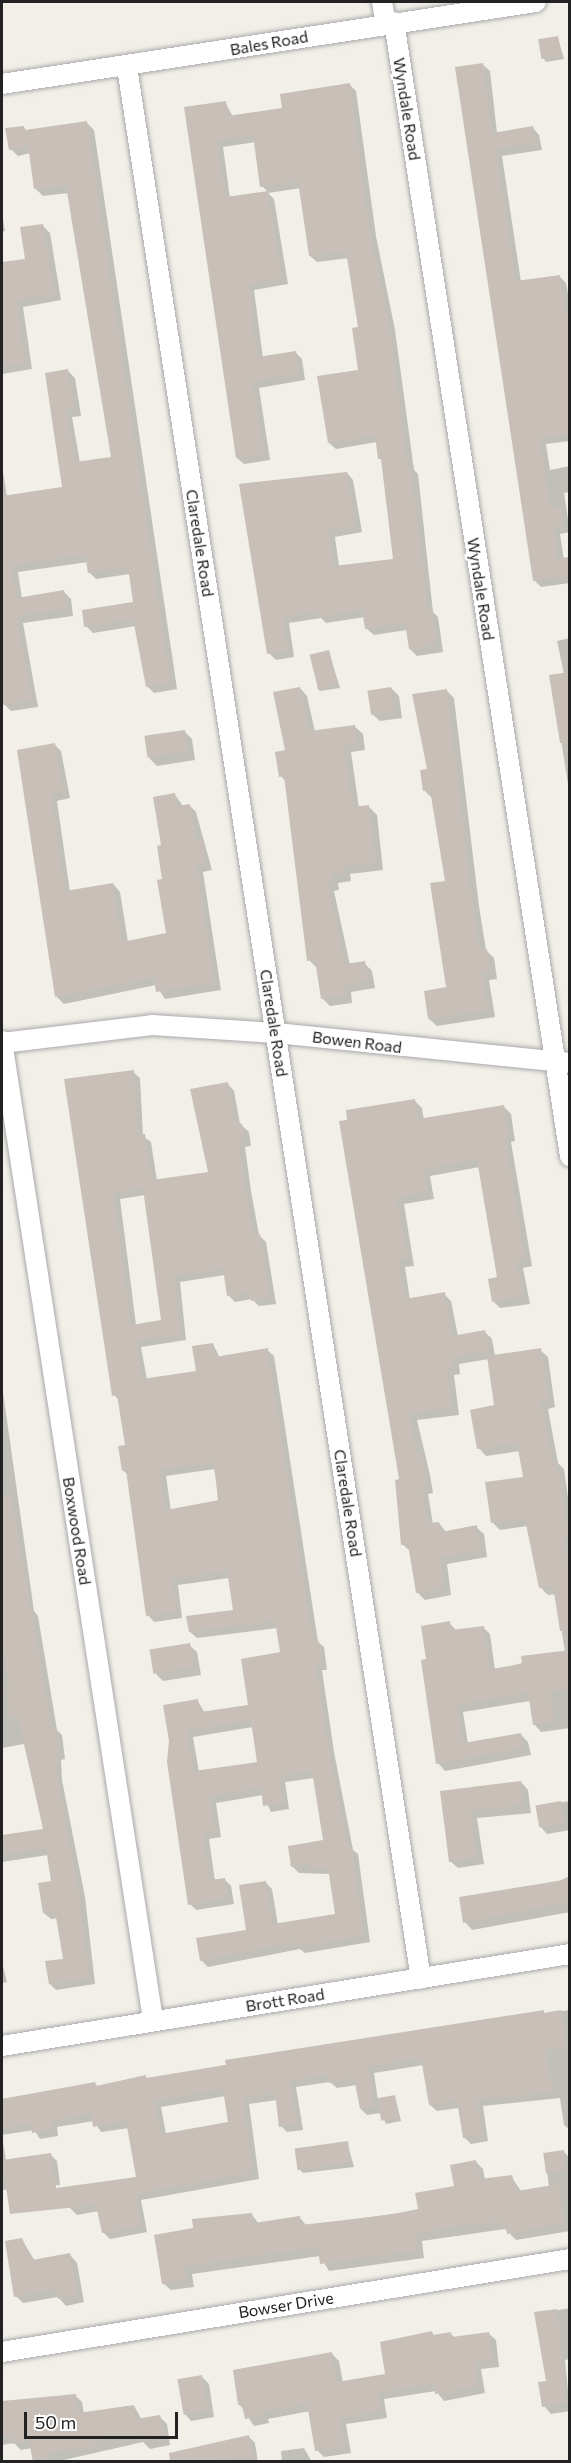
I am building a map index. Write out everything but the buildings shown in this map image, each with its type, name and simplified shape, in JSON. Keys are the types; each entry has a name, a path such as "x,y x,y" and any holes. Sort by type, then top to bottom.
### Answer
{"street":[{"name":"Wyndale Road","path":"382,2 390,23 562,1063 570,1156"},
{"name":"Bales Road","path":"2,84 127,67 390,23 536,2"},
{"name":"Claredale Road","path":"127,67 421,1979"},
{"name":"Bowen Road","path":"2,1042 152,1025 276,1033 562,1063"},
{"name":"Boxwood Road","path":"2,1042 153,2020"},
{"name":"Brott Road","path":"2,2046 570,1954"},
{"name":"Bowser Drive","path":"2,2352 570,2259"}]}
